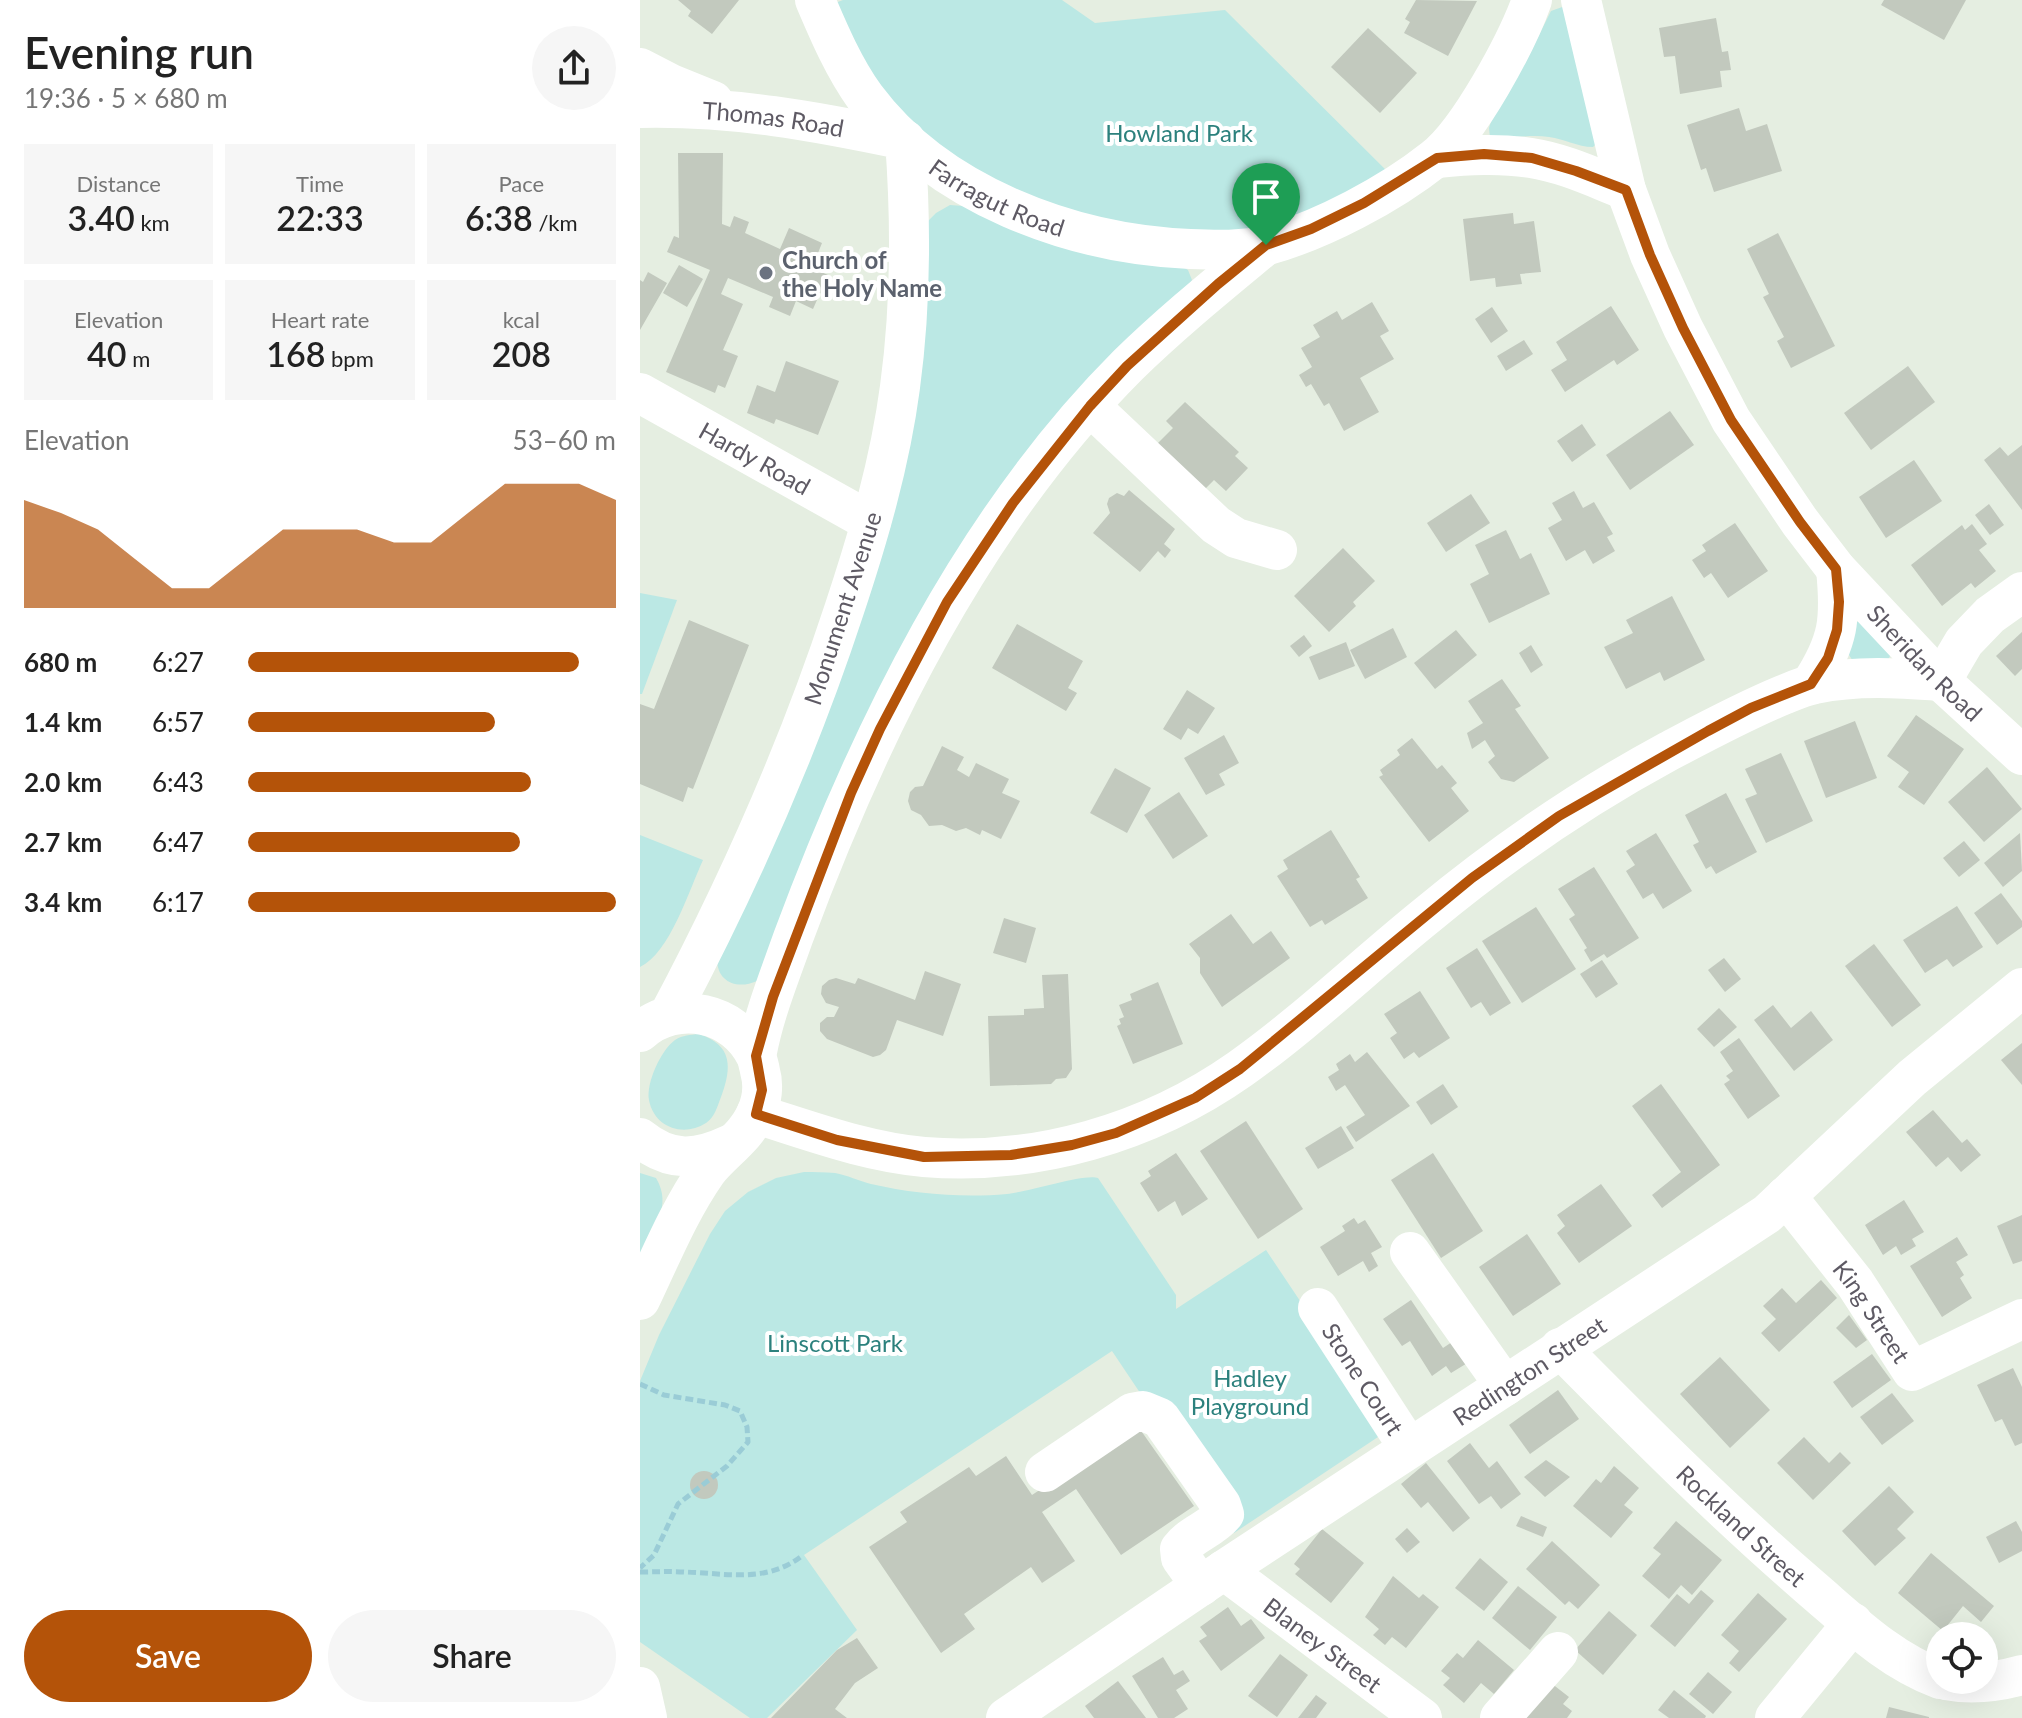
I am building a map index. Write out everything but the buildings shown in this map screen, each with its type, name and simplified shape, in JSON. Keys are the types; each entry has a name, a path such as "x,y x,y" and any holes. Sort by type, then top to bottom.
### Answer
{"street":[{"name":"Farragut Road","path":"815,0 839,55 866,98 905,140 937,167 970,188 1060,227 1113,241 1163,248 1216,250 1266,245"},
{"path":"756,1056 793,938 880,729 947,602 1013,503 1090,406 1127,366 1266,245 1311,229 1364,203 1437,158 1469,118 1497,73 1532,0"},
{"name":"Sheridan Road","path":"1581,0 1626,190 1677,316 1731,420 1836,569 1941,681 2022,755"},
{"path":"640,68 735,110"},
{"name":"Thomas Road","path":"640,108 735,110 905,140"},
{"name":"Monument Avenue","path":"655,1024 722,915 783,777 832,648 871,522 900,388 908,259 909,199 905,140"},
{"path":"1437,158 1484,154 1532,158 1626,190"},
{"name":"Hardy Road","path":"640,393 871,522"},
{"path":"1090,406 1216,525 1236,538 1277,550"},
{"path":"1811,684 1828,658 1837,630 1839,602 1836,569"},
{"path":"640,1138 661,1151 677,1156 708,1154 744,1129 938,1157 1011,1155 1057,1148 1116,1133 1195,1098 1240,1069 1472,878 1559,816 1751,708 1811,684 1852,678 1941,681 1964,642 1990,615 2022,592"},
{"name":"Redington Street","path":"1006,1718 1409,1448 1767,1214 1912,1078 2022,988"},
{"path":"640,1300 679,1215 708,1171 744,1129 762,1090 756,1056 743,1036 717,1017 693,1012 655,1024"},
{"name":"King Street","path":"1786,1196 1855,1283 1912,1371 2022,1319"},
{"path":"1410,1252 1505,1386"},
{"name":"Stone Court","path":"1318,1308 1409,1448"},
{"name":"Rockland Street","path":"1560,1348 1691,1480 1887,1653 1926,1672"},
{"path":"1045,1472 1132,1413 1143,1411 1160,1418 1221,1505 1224,1514 1180,1549 1181,1558 1213,1578"},
{"name":"Blaney Street","path":"1213,1578 1422,1718"},
{"path":"1775,1718 1853,1623"},
{"path":"1500,1718 1558,1652"},
{"path":"1998,1680 2022,1675"},
{"path":"640,1687 647,1718"}],"path":[{"path":"640,1384 664,1395 725,1405 740,1411 747,1427 748,1442 727,1466 678,1504 654,1555 640,1570"},
{"path":"640,1570 742,1576 790,1566 803,1555"}],"green space":[{"name":"Howland Park","path":"843,0 1062,0 1095,23 1225,10 1399,183 1364,203 1163,248 937,167 819,9"},
{"path":"1565,6 1597,143 1587,147 1542,136 1490,138 1493,115 1525,63 1551,11"},
{"path":"950,205 1178,264 1188,270 1192,280 1188,289 1064,406 757,981 736,984 720,973 717,959 825,701 924,225"},
{"path":"640,593 677,600 642,694 640,694"},
{"path":"1859,621 1891,654 1888,660 1853,661 1847,652"},
{"path":"640,835 703,860 661,949 640,967"},
{"path":"699,1034 718,1044 724,1051 728,1067 725,1086 712,1118 706,1123 688,1130 671,1127 663,1123 652,1109 649,1093 652,1076 660,1059 675,1040"},
{"name":"Linscott Park","path":"804,1172 835,1173 887,1187 956,1195 1007,1194 1081,1178 1098,1178 1176,1295 1176,1309 1266,1250 1387,1431 1234,1533 1112,1351 804,1555 857,1630 767,1718 750,1718 640,1642 640,1381 659,1335 710,1234 725,1211 748,1192 776,1178"},
{"path":"640,1173 656,1178 661,1189 662,1208 640,1256"}],"place":[{"name":"Church of the Holy Name","path":"766,273"}],"route":[{"path":"1484,154 1532,158 1626,190 1650,255 1683,328 1731,420 1836,569 1839,602 1837,630 1828,658 1811,684 1751,708 1661,756 1513,847 1240,1069 1195,1098 1153,1118 1116,1133 1072,1145 1011,1155 967,1158 924,1157 882,1151 756,1114 762,1090 756,1056 793,938 880,729 947,602 1013,503 1090,406 1165,330 1266,245 1311,229 1364,203 1437,158 1484,154"}],"park label":[{"name":"Hadley Playground","path":"1250,1391"}]}
